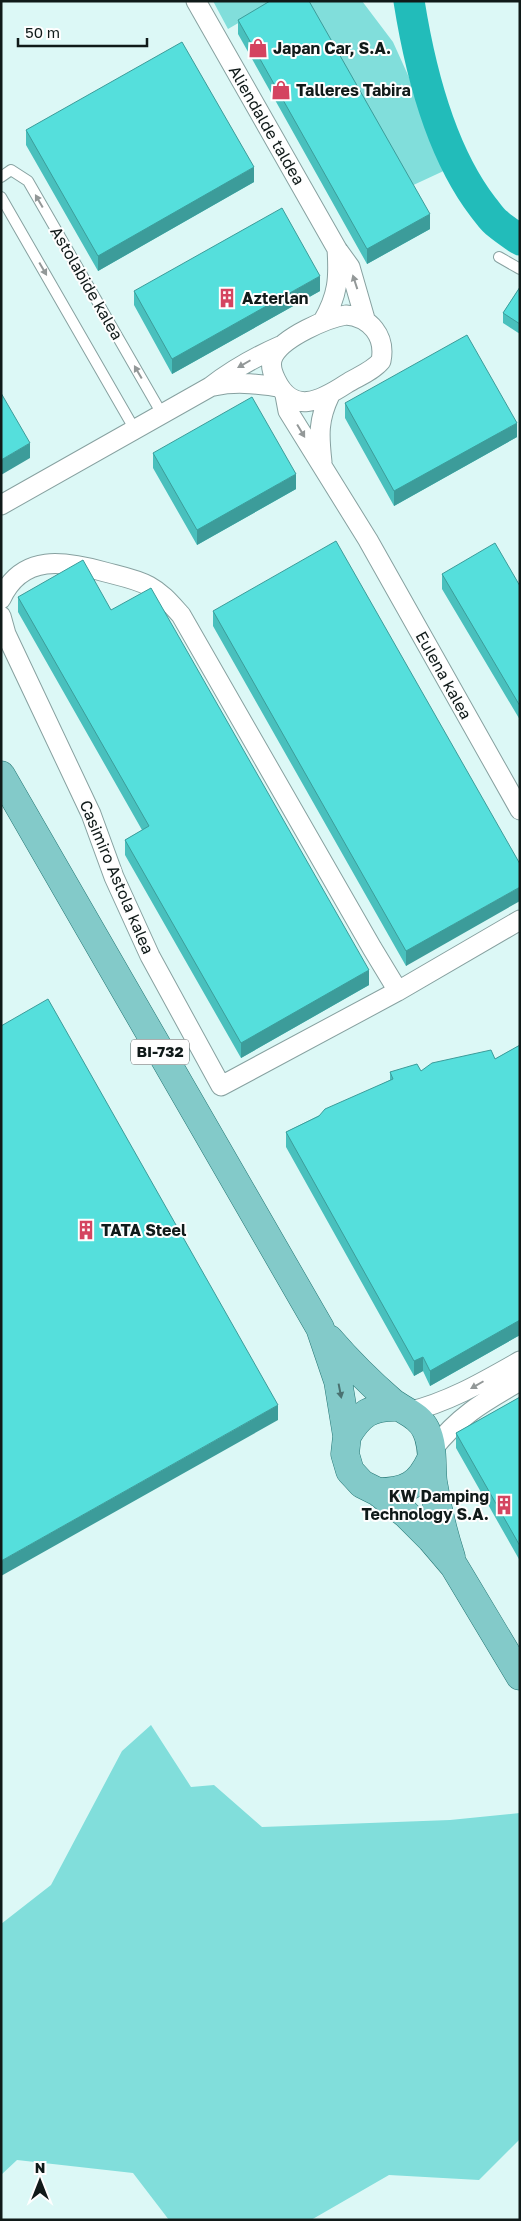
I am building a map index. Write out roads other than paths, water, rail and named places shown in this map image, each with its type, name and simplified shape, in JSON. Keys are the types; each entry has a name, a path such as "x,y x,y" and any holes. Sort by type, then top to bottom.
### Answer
{"main road":[{"name":"BI-732","path":"1,775 320,1328 338,1381 347,1436 345,1454 350,1471 362,1484 378,1492 406,1514 454,1566 520,1676"},
{"name":"BI-732","path":"320,1328 372,1384 403,1409 415,1416 425,1428 431,1455 438,1510 454,1566"},
{"path":"347,1436 356,1421 370,1410 385,1407 403,1409"},
{"path":"378,1492 397,1492 413,1484 426,1470 431,1455"}],"street":[{"name":"Aliendalde taldea","path":"196,1 337,249 350,267 365,319"},
{"name":"Aliendalde taldea","path":"323,322 333,304 336,290 338,279 337,249"},
{"name":"Aliendalde taldea","path":"1,505 210,387 233,370 323,322 346,315 365,319 374,326 379,336 381,361 330,395 307,401 296,401 282,391 250,382 230,382 210,387"},
{"path":"280,346 273,356 271,371 282,391 288,411 322,466"},
{"path":"322,466 319,432 322,412 330,395"},
{"name":"Eulena kalea","path":"322,466 368,540 520,810"},
{"path":"1,599 6,589 24,571 43,564 72,563 150,586 164,596 181,615 398,991"},
{"name":"Casimiro Astola kalea","path":"1,616 6,634 91,814 114,877 150,956 221,1086 398,991 520,920"},
{"path":"403,1409 433,1406 463,1393 520,1361"},
{"path":"431,1455 450,1428 472,1409 520,1381"}],"lane":[{"name":"Astolabide kalea","path":"1,177 4,173 11,170 28,182 162,414"},
{"name":"Astolabide kalea","path":"1,197 135,430"},
{"path":"499,257 520,269"}],"waterway":[{"path":"409,1 426,82 434,109 455,161 468,185 490,216 520,240"}],"place":[{"name":"Japan Car, S.A.","path":"258,48"},
{"name":"Talleres Tabira","path":"281,90"},
{"name":"Azterlan","path":"227,298"},
{"name":"TATA Steel","path":"86,1230"},
{"name":"KW Damping Technology S.A.","path":"504,1505"}]}
